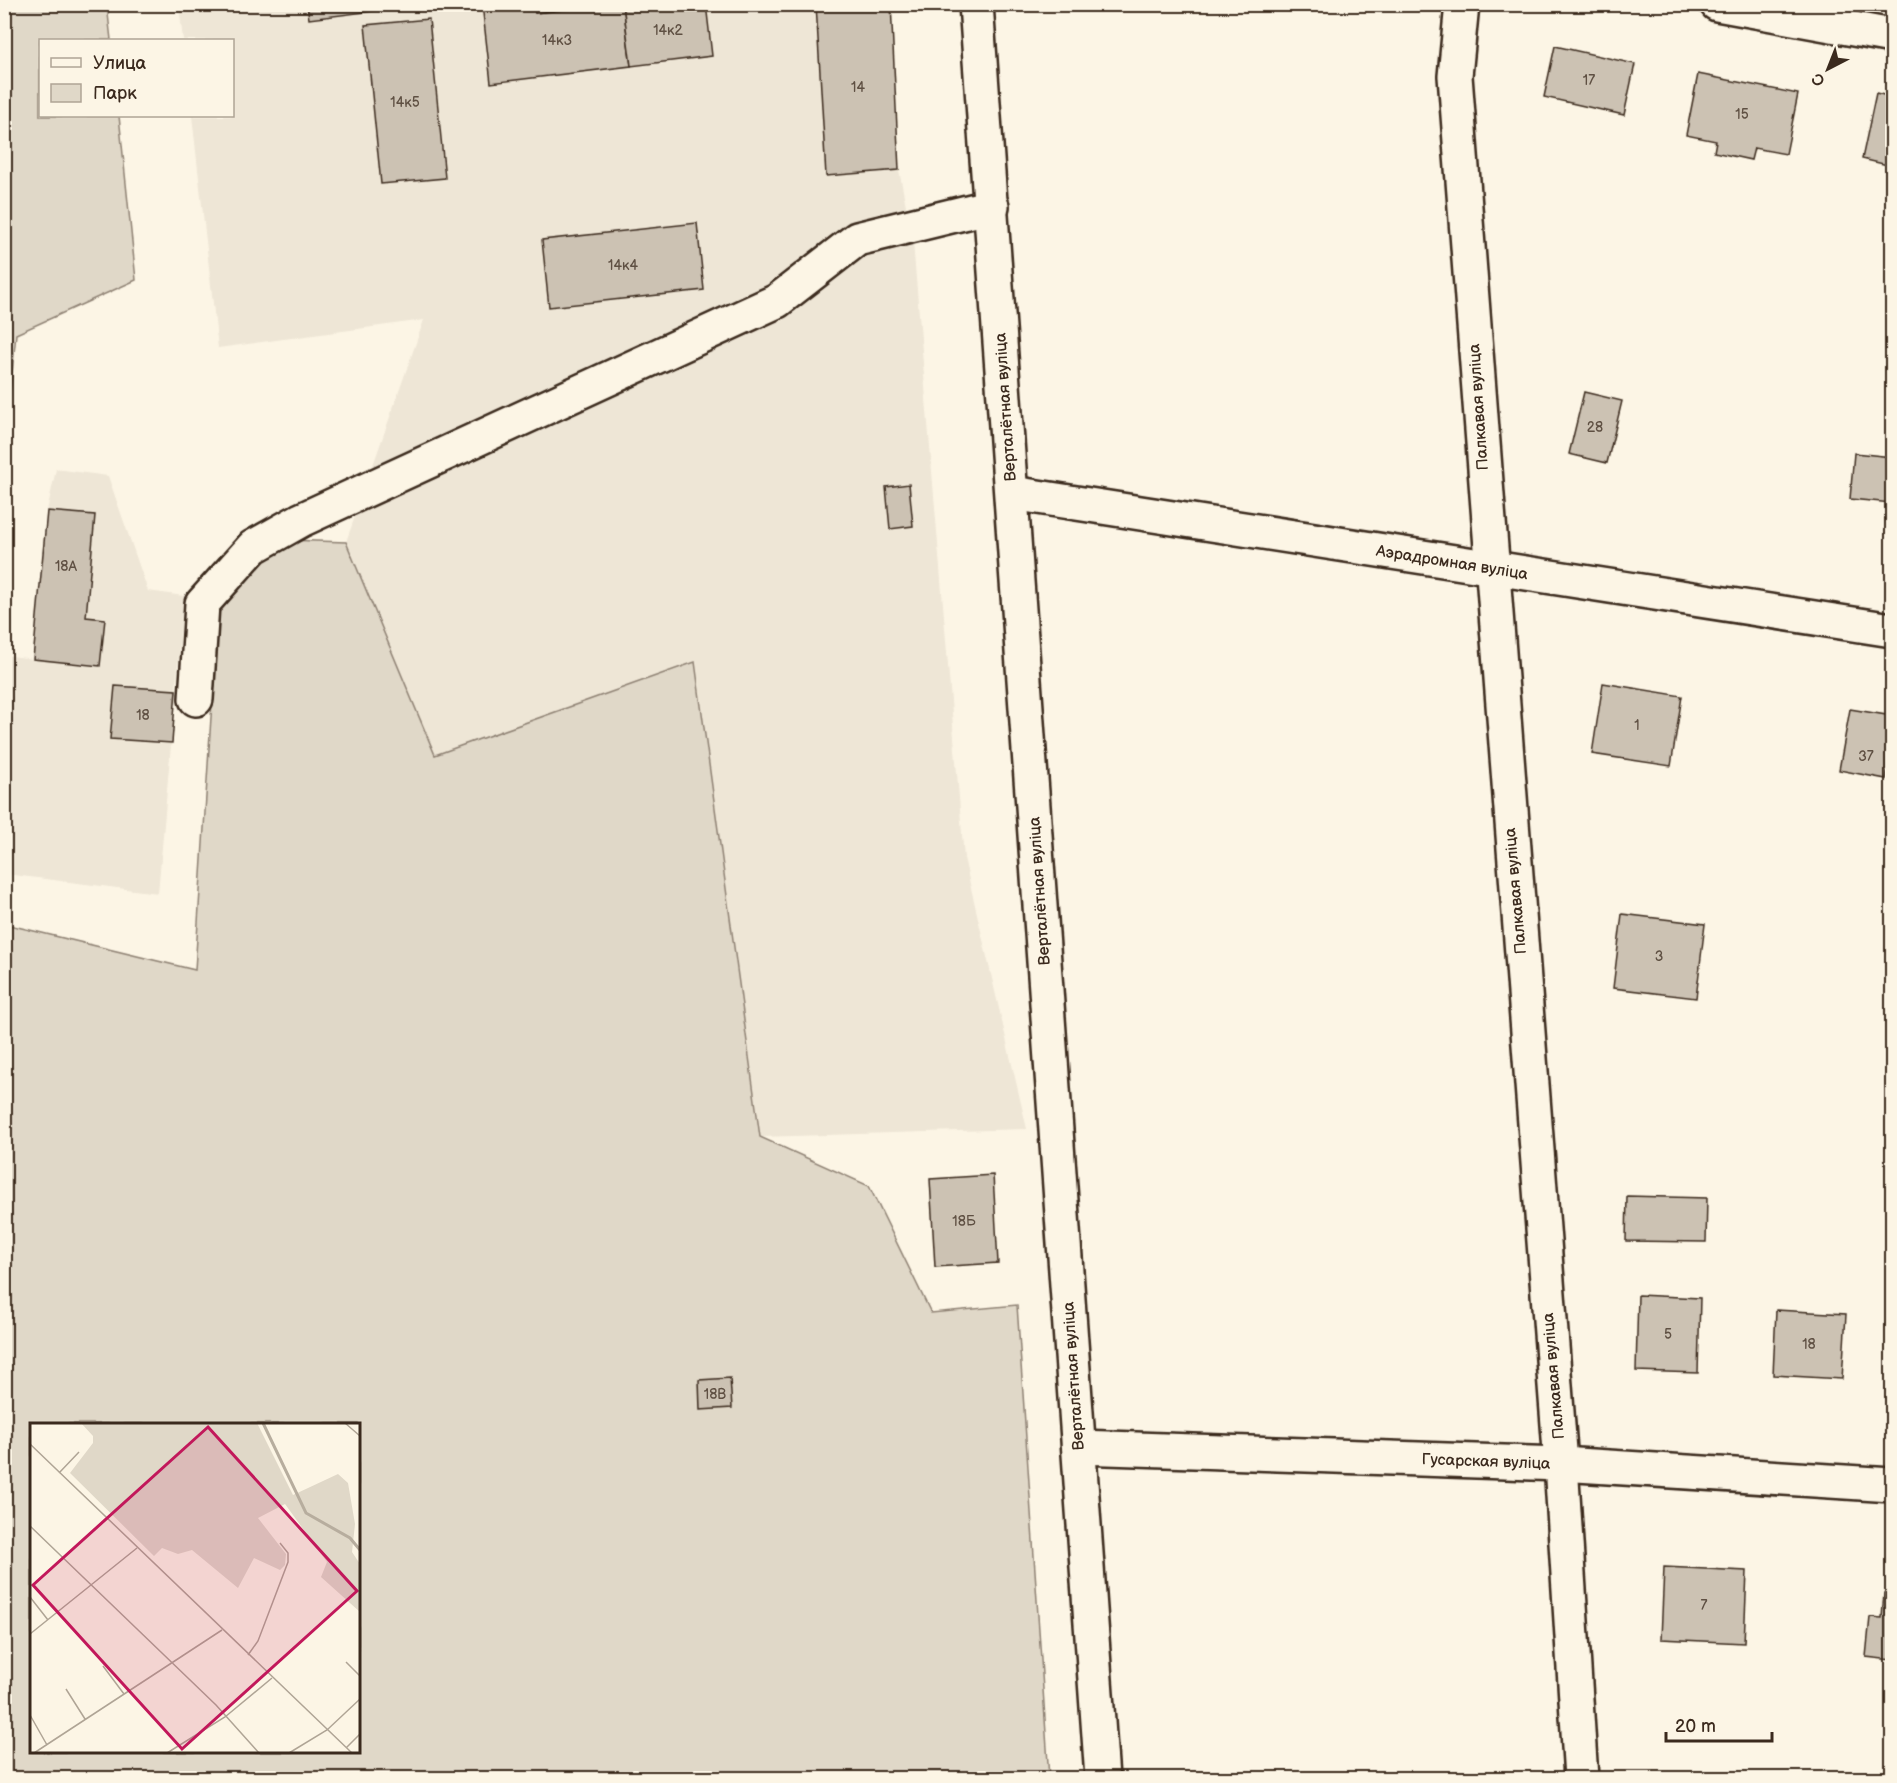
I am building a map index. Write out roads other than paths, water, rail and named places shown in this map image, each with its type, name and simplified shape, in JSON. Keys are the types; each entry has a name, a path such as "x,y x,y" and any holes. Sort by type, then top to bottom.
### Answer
{"street":[{"name":"Верталётная вуліца","path":"976,4 1102,1779"},
{"name":"Палкавая вуліца","path":"1462,4 1455,76 1561,1464 1581,1779"},
{"path":"1717,4 1893,36"},
{"path":"196,699 202,604 253,547 301,520 777,301 857,239 992,206"},
{"name":"Аэрадромная вуліца","path":"1012,493 1893,630"},
{"name":"Гусарская вуліца","path":"1079,1447 1561,1464 1893,1485"}]}
